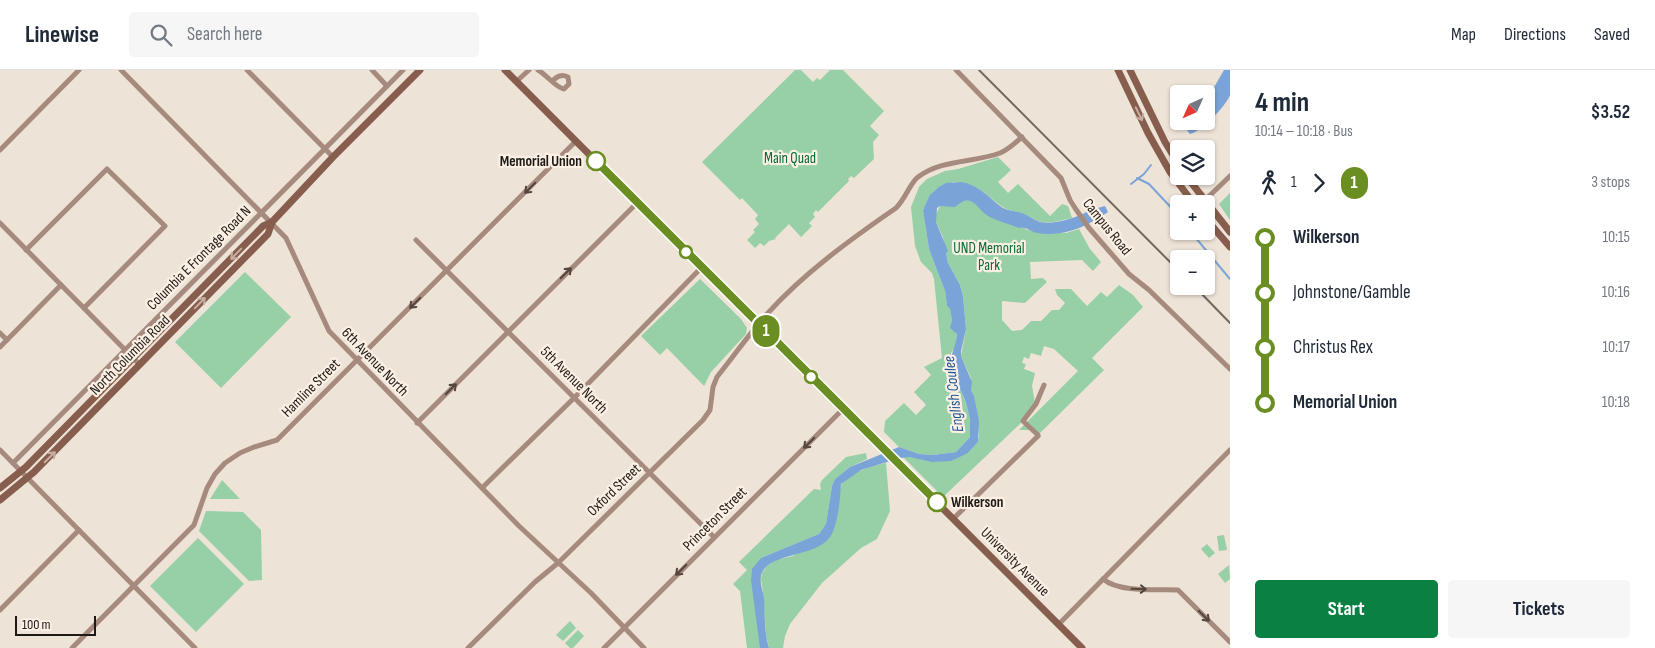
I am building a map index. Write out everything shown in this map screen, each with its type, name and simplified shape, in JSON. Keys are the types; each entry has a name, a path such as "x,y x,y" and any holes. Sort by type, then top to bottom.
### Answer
{"main road":[{"name":"North Columbia Road","path":"0,488 21,471 264,226 272,222 333,157 420,70"},
{"name":"University Avenue","path":"505,70 1082,648"},
{"path":"1118,70 1148,133 1170,172 1187,195"},
{"path":"1130,70 1170,150"},
{"path":"1215,215 1230,232"},
{"name":"North Columbia Road","path":"0,500 28,478 140,365 268,234 272,222"},
{"path":"1215,230 1230,247"}],"street":[{"name":"6th Avenue North","path":"122,70 286,238 328,331 417,423 644,648"},
{"path":"247,70 333,157"},
{"path":"372,70 387,86"},
{"name":"Columbia E Frontage Road N","path":"13,463 403,70"},
{"path":"517,82 529,70"},
{"path":"538,70 552,80"},
{"name":"Campus Road","path":"956,70 1061,178 1075,208 1129,274 1149,290 1230,369"},
{"path":"0,150 75,71"},
{"name":"Oxford Street","path":"468,648 535,582 558,563 702,420 710,410 712,387 717,377 751,332 771,310 813,271 896,208 908,193 913,181 928,171 947,164 1002,152 1022,137"},
{"name":"Hamline Street","path":"72,648 194,525 207,488 215,474 240,453 277,440 576,141"},
{"path":"26,250 107,169 165,226 84,308"},
{"path":"1210,195 1230,176"},
{"path":"417,423 637,202"},
{"path":"0,223 140,365"},
{"name":"5th Avenue North","path":"416,240 714,537"},
{"path":"482,488 574,398 702,267"},
{"path":"0,348 61,285"},
{"path":"0,333 7,340"},
{"path":"953,519 1038,436 1023,421 1036,404 1044,385"},
{"name":"Princeton Street","path":"604,648 843,409"},
{"path":"0,450 195,648"},
{"path":"1058,625 1230,450"},
{"path":"0,610 79,530"},
{"path":"1103,579 1110,585 1125,588 1178,590 1230,642"}],"green space":[{"name":"Main Quad","path":"795,70 801,70 813,82 817,78 820,80 830,70 843,70 884,111 870,126 879,135 873,142 874,159 854,178 851,176 848,179 849,181 818,212 816,210 813,214 815,217 809,223 812,226 801,237 789,224 776,239 769,241 764,246 760,243 755,248 747,240 755,232 753,230 759,224 755,219 758,215 702,162"},
{"path":"998,157 1011,170 998,182 1008,193 1018,184 1050,216 1062,204 1068,206 1072,218 1051,222 1038,221 1005,208 981,190 969,184 953,182 923,209 929,249 945,291 947,306 950,309 957,334 955,347 951,353 950,372 962,393 971,417 972,435 956,452 933,455 919,454 899,447 884,432 885,421 904,403 916,415 926,405 914,392 931,375 924,367 942,358 934,279 932,273 921,262 915,246 911,207 919,187 927,179 945,171"},
{"path":"1230,193 1230,220 1219,204"},
{"name":"UND Memorial Park","path":"967,200 974,202 989,216 1027,230 1066,233 1079,229 1090,249 1101,262 1093,271 1082,260 1030,262 1031,279 1043,278 1047,282 1025,303 1002,301 1002,320 1012,331 1022,330 1031,321 1041,321 1052,310 1059,310 1065,303 1057,295 1055,289 1071,289 1087,306 1101,292 1107,297 1119,285 1133,295 1143,307 1092,358 1104,370 1039,434 1031,430 1019,430 1078,371 1054,349 1044,346 1041,356 1031,353 1029,359 1024,357 1022,363 1026,364 1024,369 1035,373 1032,386 1035,403 1023,421 943,497 903,457 968,453 978,442 979,435 974,397 971,390 971,378 961,356 966,329 963,296 960,285 948,263 943,237 936,222 936,214 940,206"},
{"path":"245,272 291,317 221,388 175,342"},
{"path":"700,279 741,319 747,328 746,334 711,372 704,386 667,348 660,355 641,336"},
{"path":"866,453 867,459 850,467 835,479 832,486 826,524 819,534 761,558 760,648 747,648 740,591 733,584 747,570 739,562 814,489 821,490 820,484 822,480 846,457"},
{"path":"886,463 890,511 877,539 861,548 822,583 790,624 783,648 769,648 766,634 762,573 767,566 776,560 793,556 835,526 841,486 848,477"},
{"path":"222,480 240,499 210,499"},
{"path":"206,511 243,512 261,530 262,580 249,581 199,531"},
{"path":"1224,535 1227,550 1219,551 1217,536"},
{"path":"198,538 244,584 196,632 150,586"},
{"path":"1207,544 1215,553 1209,558 1201,549"},
{"path":"1229,565 1230,579 1225,583 1218,574"},
{"path":"570,621 576,628 563,641 556,635"},
{"path":"578,630 584,636 573,648 570,648 565,643"}],"water":[{"path":"1224,70 1230,70 1230,95 1215,115 1215,86"},
{"path":"1187,130 1198,130 1195,132 1190,134"},
{"path":"961,182 979,189 1003,208 1022,213 1040,222 1058,222 1083,214 1088,211 1089,207 1094,209 1105,206 1108,212 1075,230 1047,234 1019,228 988,216 970,201 961,202 955,207 940,206 937,208 936,222 948,251 946,253 948,263 960,285 963,296 966,329 961,356 972,382 971,390 979,421 978,442 968,453 951,461 932,462 910,457 900,458 861,470 841,484 837,519 830,537 814,549 773,562 765,568 761,575 765,630 769,648 760,648 751,580 752,569 761,558 819,534 826,524 832,486 835,479 850,467 899,447 919,454 933,455 956,452 972,435 966,403 961,390 950,372 950,362 957,334 950,328 952,321 950,309 947,306 945,291 929,249 923,210 930,195 939,187 946,183"}],"waterway":[{"name":"English Coulee","path":"1131,184 1144,174 1151,165"},
{"path":"1137,178 1149,184 1170,206"},
{"path":"1198,240 1230,279"},
{"name":"English Coulee","path":"971,422 971,438"}],"railway":[{"path":"979,70 1170,262"},
{"path":"1203,295 1230,323"}],"bus line":[{"name":"1","path":"596,161 937,502"}],"place":[{"name":"Memorial Union","path":"596,161"},
{"name":"Wilkerson","path":"937,502"}]}
